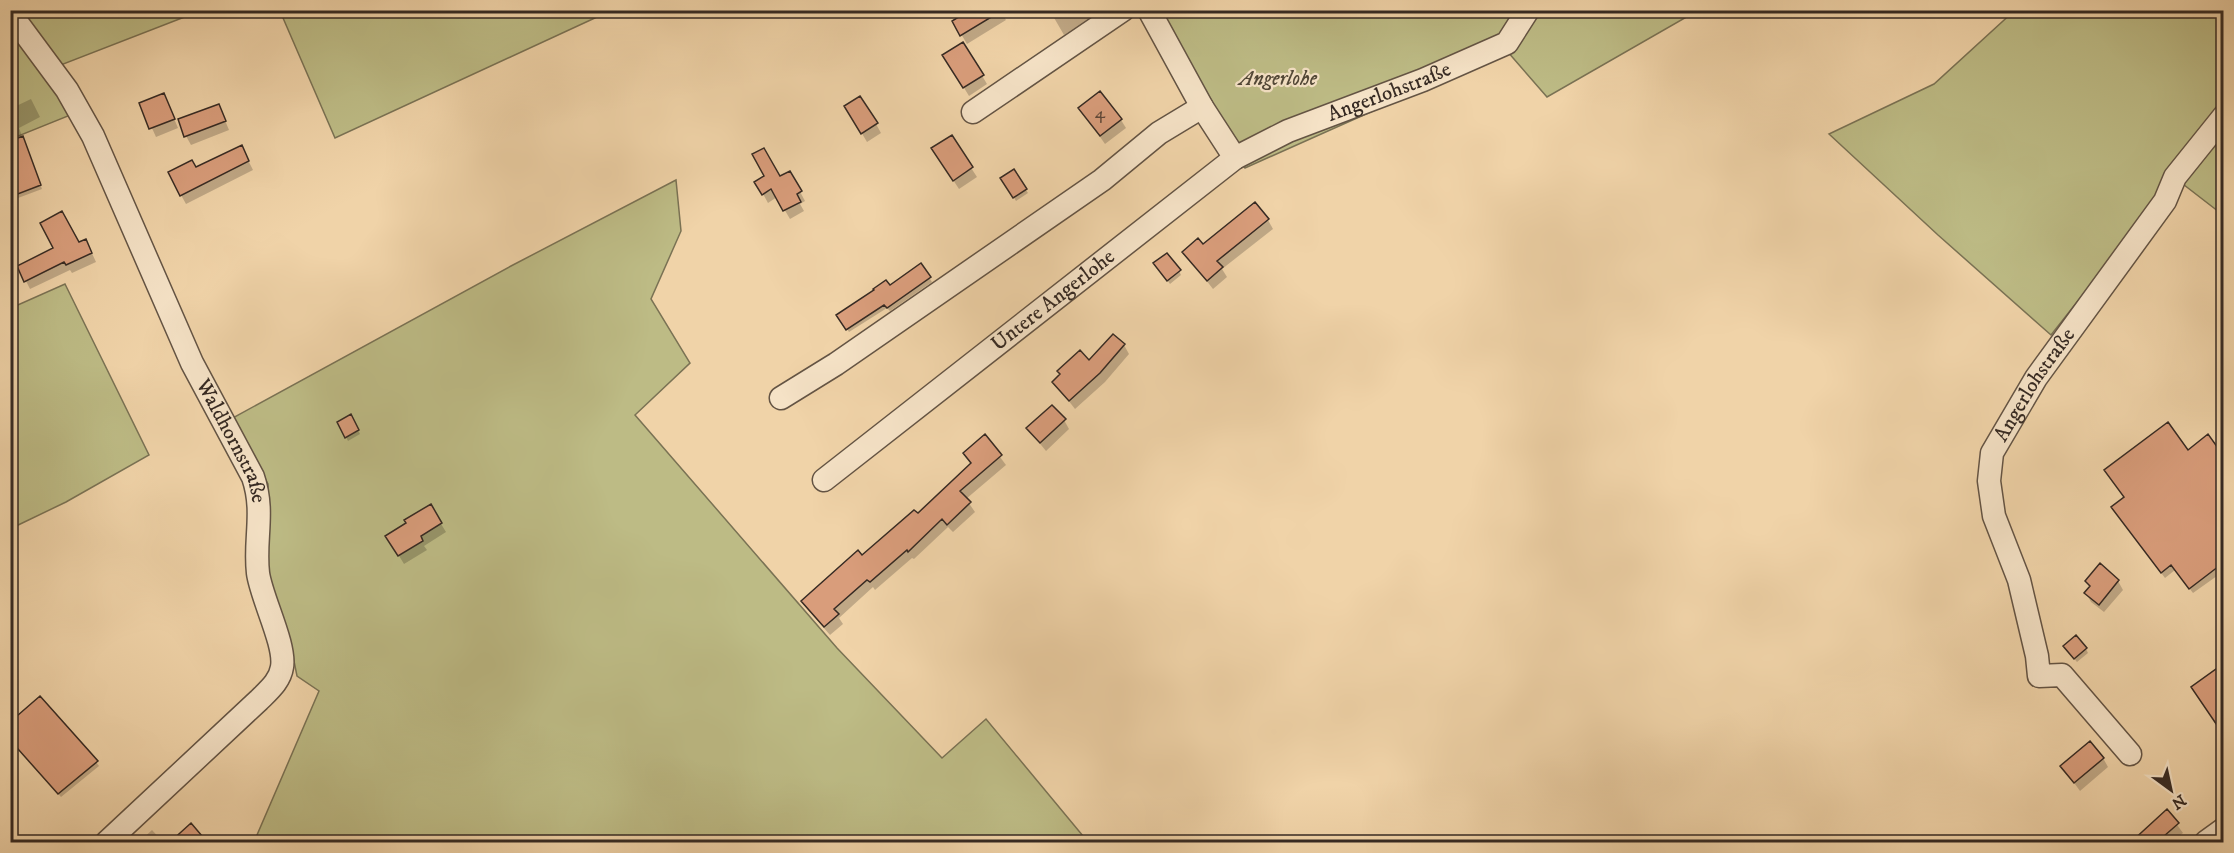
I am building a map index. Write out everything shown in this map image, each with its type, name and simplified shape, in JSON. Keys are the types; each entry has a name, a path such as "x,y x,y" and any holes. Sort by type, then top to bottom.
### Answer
{"street":[{"path":"973,112 1124,10"},
{"path":"1149,10 1203,107 1235,158"},
{"name":"Angerlohstraße","path":"1235,158 1288,131 1423,80 1507,43 1528,10"},
{"name":"Waldhornstraße","path":"10,13 67,90 93,136 192,363 253,477 257,489 260,516 258,574 281,651 283,666 277,682 260,700 107,843"},
{"path":"781,398 836,364 1102,180 1159,133 1203,107"},
{"name":"Angerlohstraße","path":"2130,754 2062,675 2039,676 2037,656 2019,580 1994,516 1989,482 1992,453 2036,378 2165,201 2175,177 2223,116"},
{"name":"Untere Angerlohe","path":"824,480 1235,158"},
{"path":"2206,843 2223,828"}],"green space":[{"path":"11,11 200,11 45,71 73,114 11,139"},
{"path":"280,11 610,11 335,138"},
{"name":"Angerlohe","path":"1158,11 1697,11 1547,97 1507,51 1245,168 1168,23"},
{"path":"2014,11 2223,11 2223,215 2175,178 2051,335 1829,134 1934,84"},
{"path":"676,180 681,231 651,299 690,363 635,415 837,648 942,758 986,719 1088,842 254,842 319,691 297,676 291,646 265,563 268,543 268,484 229,420 511,266"},
{"path":"65,284 149,455 66,502 14,527 10,523 11,308"}],"building":[{"path":"970,10 1003,10 960,36 952,21"},
{"path":"963,42 984,75 963,88 942,55"},
{"path":"1100,91 1122,119 1100,136 1078,108"},
{"path":"164,93 175,119 149,129 139,103"},
{"path":"860,96 878,123 861,134 844,106"},
{"path":"219,104 226,121 184,137 178,119"},
{"path":"952,135 973,167 953,181 931,148"},
{"path":"23,136 41,185 10,197 10,141"},
{"path":"242,145 249,161 180,196 168,172 192,160 196,167"},
{"path":"764,148 780,176 790,171 802,191 797,194 801,202 783,211 771,189 762,195 754,182 764,176 752,154"},
{"path":"1014,169 1027,189 1013,198 1000,178"},
{"path":"1255,202 1269,219 1217,261 1223,267 1207,281 1182,252 1198,238 1203,244"},
{"path":"62,211 79,242 86,239 92,253 66,265 64,262 24,282 17,266 53,248 40,223"},
{"path":"1167,253 1181,270 1167,281 1153,263"},
{"path":"921,263 931,277 887,308 884,305 846,330 836,315 886,280 890,285"},
{"path":"1113,334 1125,344 1100,373 1069,401 1052,382 1060,374 1057,371 1080,350 1089,360"},
{"path":"1052,405 1066,419 1040,443 1026,428"},
{"path":"351,414 359,430 345,438 337,422"},
{"path":"2168,422 2188,450 2208,434 2223,455 2223,563 2189,589 2171,565 2161,573 2111,507 2124,497 2104,470"},
{"path":"985,434 1002,455 960,491 971,502 947,525 942,519 908,552 907,550 870,582 867,580 834,609 839,614 824,627 801,601 858,550 862,555 914,510 918,513 971,463 963,453"},
{"path":"431,504 442,523 421,536 423,541 398,556 385,536 406,523 404,520"},
{"path":"2100,563 2119,580 2099,605 2084,593 2090,586 2085,581"},
{"path":"2076,635 2087,648 2074,659 2063,646"},
{"path":"2223,664 2223,734 2191,687"},
{"path":"40,696 98,761 58,794 10,740 10,722"},
{"path":"2090,741 2104,758 2074,783 2060,766"},
{"path":"2167,809 2179,823 2156,843 2130,843"},
{"path":"191,823 208,843 169,843"}]}
